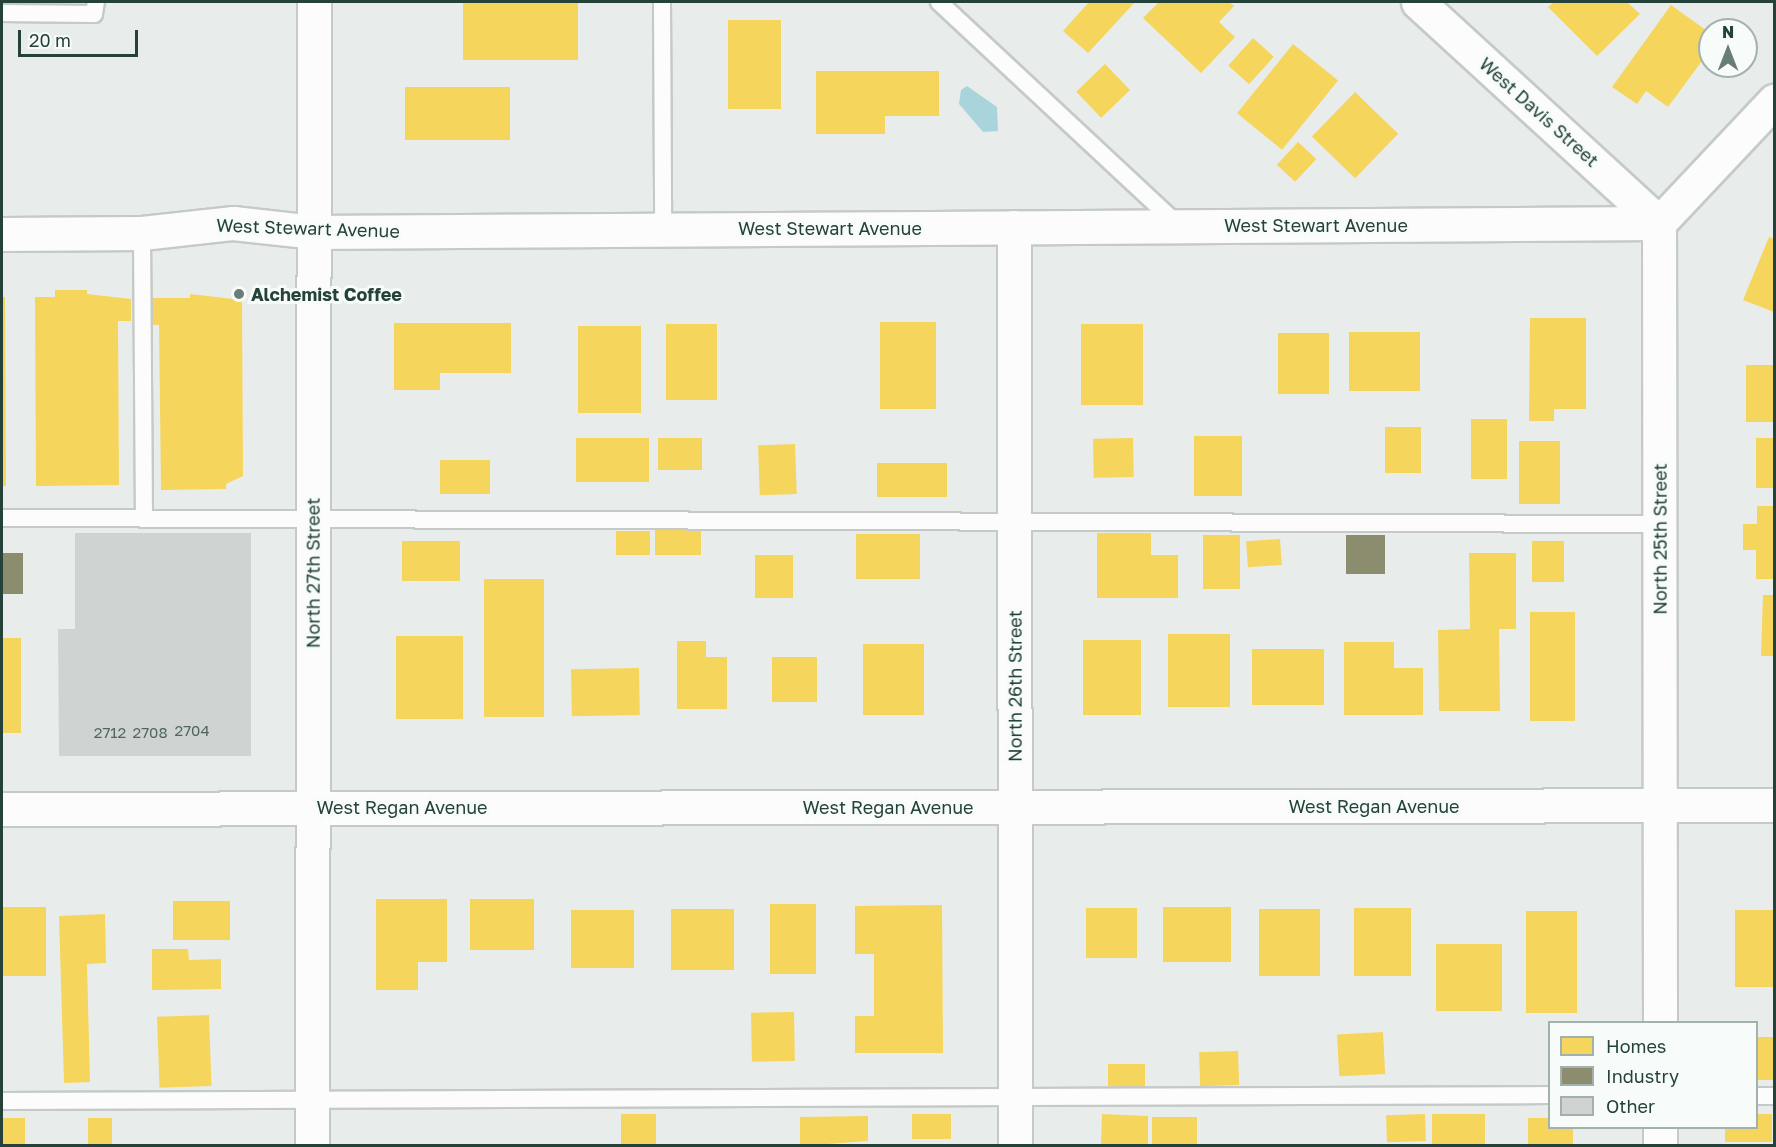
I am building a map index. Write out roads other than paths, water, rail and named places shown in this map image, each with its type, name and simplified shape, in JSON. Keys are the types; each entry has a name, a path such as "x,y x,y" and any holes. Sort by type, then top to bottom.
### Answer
{"street":[{"name":"North 27th Street","path":"312,1146 314,2"},
{"name":"West Davis Street","path":"1418,2 1659,223"},
{"path":"1659,223 1774,101"},
{"name":"West Stewart Avenue","path":"2,234 142,233 233,223 314,232 1659,223"},
{"name":"North 25th Street","path":"1659,223 1660,1021"},
{"name":"North 26th Street","path":"1014,227 1015,1146"},
{"name":"West Regan Avenue","path":"2,809 1774,805"},
{"path":"1660,1129 1660,1146"}],"lane":[{"path":"2,13 94,14 96,2"},
{"path":"662,2 663,229"},
{"path":"939,2 1180,226"},
{"path":"142,233 144,519"},
{"path":"2,518 1660,524"},
{"path":"2,1101 1015,1099 1548,1095"},
{"path":"1758,1095 1774,1096"}],"water":[{"path":"967,86 997,107 998,131 983,132 959,104 961,90"}],"place":[{"name":"Alchemist Coffee","path":"239,294"}]}
